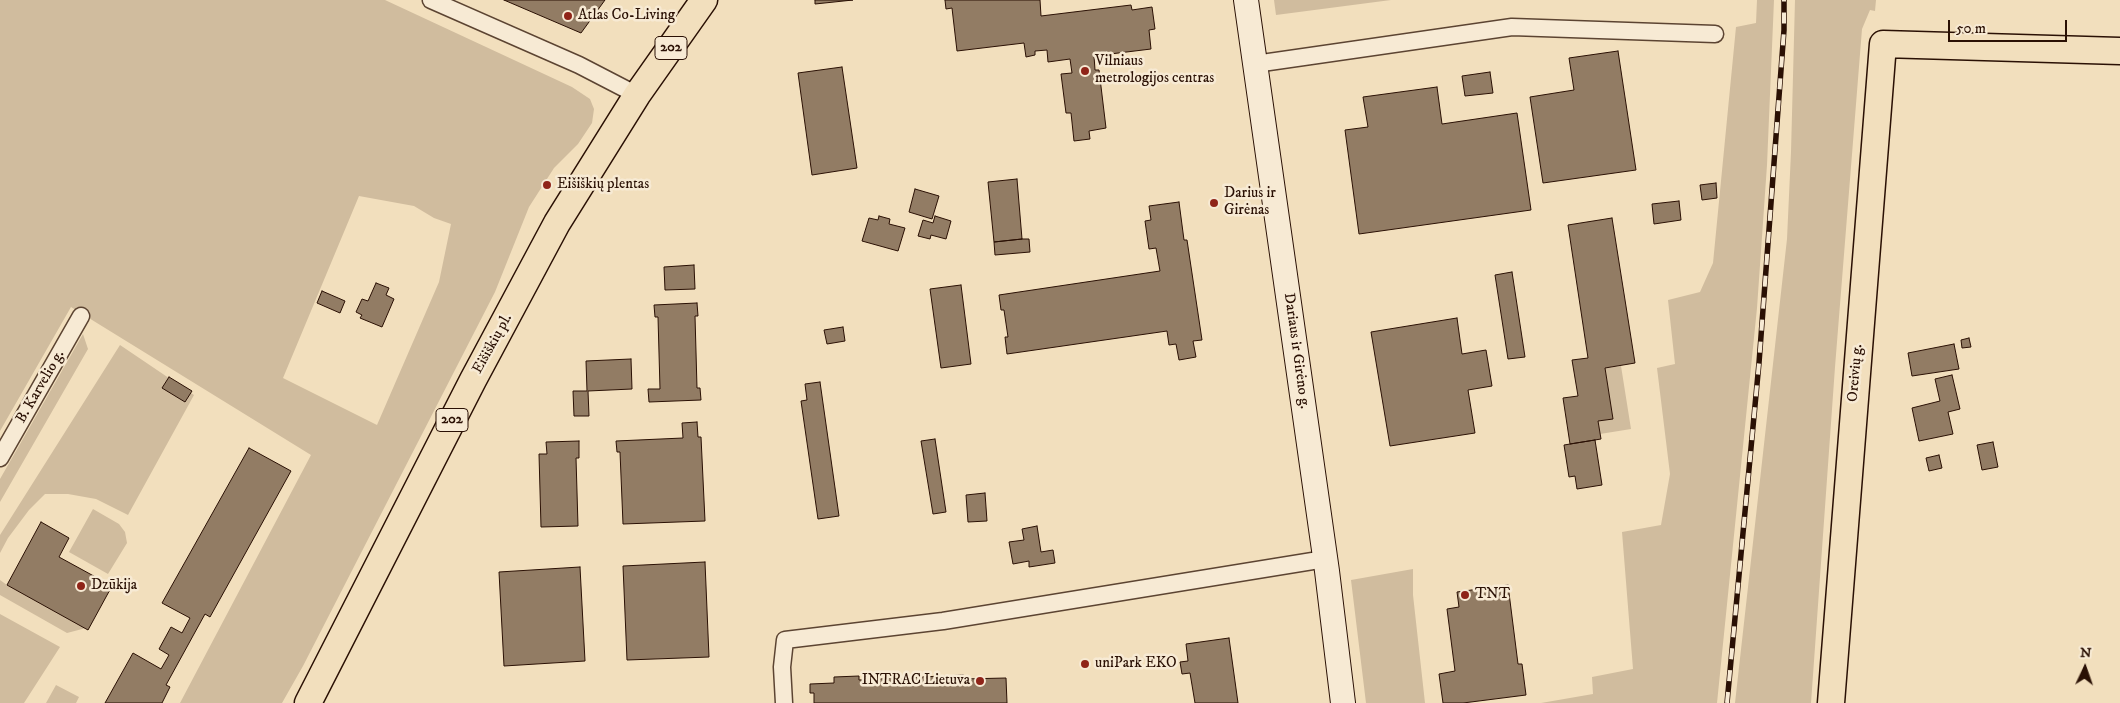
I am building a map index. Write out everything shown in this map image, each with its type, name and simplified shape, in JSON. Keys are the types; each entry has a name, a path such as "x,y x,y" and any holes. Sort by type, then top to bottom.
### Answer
{"main road":[{"name":"Eišiškių pl.","path":"308,703 473,380 557,223 637,95 704,0"},
{"name":"Dariaus ir Girėno g.","path":"1246,0 1325,559 1343,703"},
{"name":"Oreivių g.","path":"1831,703 1883,44 2120,51"}],"street":[{"path":"430,0 579,65 637,95"},
{"path":"1255,64 1512,27 1716,34"},
{"name":"B. Karvelio g.","path":"0,458 81,316"},
{"path":"784,703 782,667 785,640 943,621 1325,559"}],"shaded area":[{"path":"0,0 385,0 572,87 590,99 594,109 592,123 578,144 554,168 529,207 495,292 303,666 282,703 180,703 311,455 71,307 0,431","holes":["359,196 414,206 434,218 451,224 439,282 377,425 283,378"]},
{"path":"1274,0 1391,0 1276,15"},
{"path":"1757,0 1774,0 1767,165 1757,308 1717,703 1541,703 1593,694 1592,677 1633,669 1622,532 1661,525 1670,474 1657,368 1675,364 1668,300 1700,292 1713,263 1736,27 1756,23"},
{"path":"1795,0 1876,0 1875,11 1870,10 1862,29 1811,703 1735,703 1787,239"},
{"path":"83,334 88,349 0,502 0,479"},
{"path":"120,345 194,395 128,515 96,499 68,494 45,494 29,510 8,538 0,553 0,535"},
{"path":"1621,366 1631,429 1600,434 1598,421 1613,419 1605,368"},
{"path":"93,509 119,524 125,532 127,543 108,574 69,552"},
{"path":"1413,569 1413,595 1425,703 1366,703 1351,580"},
{"path":"0,580 86,628 67,633 0,595"},
{"path":"0,614 60,647 24,703 0,703"},
{"path":"56,685 79,697 76,703 46,703"}],"building":[{"name":"Atlas Co-Living","path":"504,0 605,0 581,33"},
{"path":"815,0 853,0 815,4"},
{"name":"Vilniaus metrologijos centras","path":"945,0 1040,0 1041,16 1131,5 1132,10 1152,7 1155,29 1149,30 1151,49 1094,56 1095,70 1099,70 1106,128 1089,131 1090,139 1074,141 1071,113 1066,113 1061,74 1072,73 1070,59 1048,62 1047,50 1035,51 1035,55 1026,57 1024,43 957,51 952,8 946,9"},
{"path":"1618,51 1636,170 1543,183 1530,97 1574,90 1569,58"},
{"path":"842,67 857,168 812,175 798,73"},
{"path":"1490,72 1493,93 1465,96 1462,76"},
{"path":"1437,87 1442,124 1517,113 1531,210 1359,234 1345,130 1368,127 1363,97"},
{"path":"1017,179 1022,239 994,242 988,182"},
{"path":"1716,183 1717,198 1702,200 1700,185"},
{"path":"915,189 939,196 932,219 909,212"},
{"path":"1679,201 1681,220 1654,224 1652,204"},
{"path":"1179,202 1184,240 1187,240 1202,340 1193,341 1196,357 1179,360 1176,344 1169,345 1167,331 1007,354 1005,337 1008,337 1004,310 1001,310 999,295 1160,271 1156,248 1149,249 1145,221 1151,220 1149,206"},
{"path":"879,216 890,219 889,224 905,228 898,251 862,241 869,218 878,220"},
{"path":"935,216 951,221 946,239 931,235 930,239 918,236 923,220 933,223"},
{"path":"1612,218 1635,363 1605,368 1613,419 1598,421 1601,439 1570,444 1563,398 1578,396 1572,360 1588,358 1568,225"},
{"path":"1029,239 1030,252 995,255 994,242"},
{"path":"694,265 695,289 665,290 664,267"},
{"path":"1512,272 1525,357 1508,359 1495,275"},
{"path":"376,283 389,288 386,295 394,299 382,327 360,318 362,315 356,312 362,299 368,301"},
{"path":"961,285 971,364 941,368 930,289"},
{"path":"322,291 345,301 340,313 317,303"},
{"path":"697,303 698,316 695,316 697,388 700,388 701,400 649,402 648,389 660,389 658,317 655,317 654,305"},
{"path":"1457,318 1462,354 1486,350 1492,386 1468,390 1475,433 1390,446 1371,332"},
{"path":"843,327 845,341 827,344 824,330"},
{"path":"1969,338 1971,347 1962,348 1961,340"},
{"path":"1954,344 1959,369 1912,376 1908,353"},
{"path":"631,359 632,389 588,391 589,416 574,416 573,391 587,391 586,361"},
{"path":"1952,375 1960,409 1948,412 1953,434 1919,441 1912,408 1940,401 1935,379"},
{"path":"169,377 192,391 185,402 162,388"},
{"path":"820,382 839,516 818,519 801,401 807,400 805,384"},
{"path":"697,422 698,437 701,437 705,521 623,524 620,452 617,452 616,441 683,438 682,423"},
{"path":"935,439 946,512 933,514 921,441"},
{"path":"1595,440 1602,485 1577,489 1575,476 1569,477 1564,445"},
{"path":"579,441 579,458 576,458 578,526 541,527 539,454 547,454 546,442"},
{"path":"1993,442 1998,467 1982,470 1977,445"},
{"path":"249,448 291,471 210,617 205,614 166,685 170,687 162,703 105,703 133,653 161,669 169,655 159,649 171,627 182,633 190,618 162,603"},
{"path":"1939,455 1942,468 1929,471 1926,458"},
{"path":"985,493 987,521 968,522 966,495"},
{"path":"41,522 69,538 59,557 112,586 88,630 7,585"},
{"path":"1037,526 1041,552 1053,550 1055,563 1029,567 1029,561 1013,564 1009,542 1024,540 1022,529"},
{"path":"705,562 709,657 627,660 623,566"},
{"path":"580,567 585,661 504,666 499,572"},
{"path":"1508,585 1518,664 1522,664 1526,695 1463,703 1443,703 1439,674 1455,671 1447,609 1459,607 1457,592"},
{"path":"1229,638 1238,703 1195,703 1190,673 1182,674 1180,662 1188,661 1186,644"},
{"path":"963,675 963,679 1006,678 1007,703 814,703 814,693 810,693 810,684 834,683 834,677 859,676 859,680"}],"railway":[{"path":"1727,703 1759,363 1784,30 1784,0"}],"place":[{"name":"Atlas Co-Living","path":"568,16"},
{"name":"Vilniaus metrologijos centras","path":"1085,71"},
{"name":"Eišiškių plentas","path":"547,185"},
{"name":"Darius ir Girėnas","path":"1214,203"},
{"name":"Dzūkija","path":"81,586"},
{"name":"TNT","path":"1465,595"},
{"name":"uniPark EKO","path":"1085,664"},
{"name":"INTRAC Lietuva","path":"980,681"}]}
